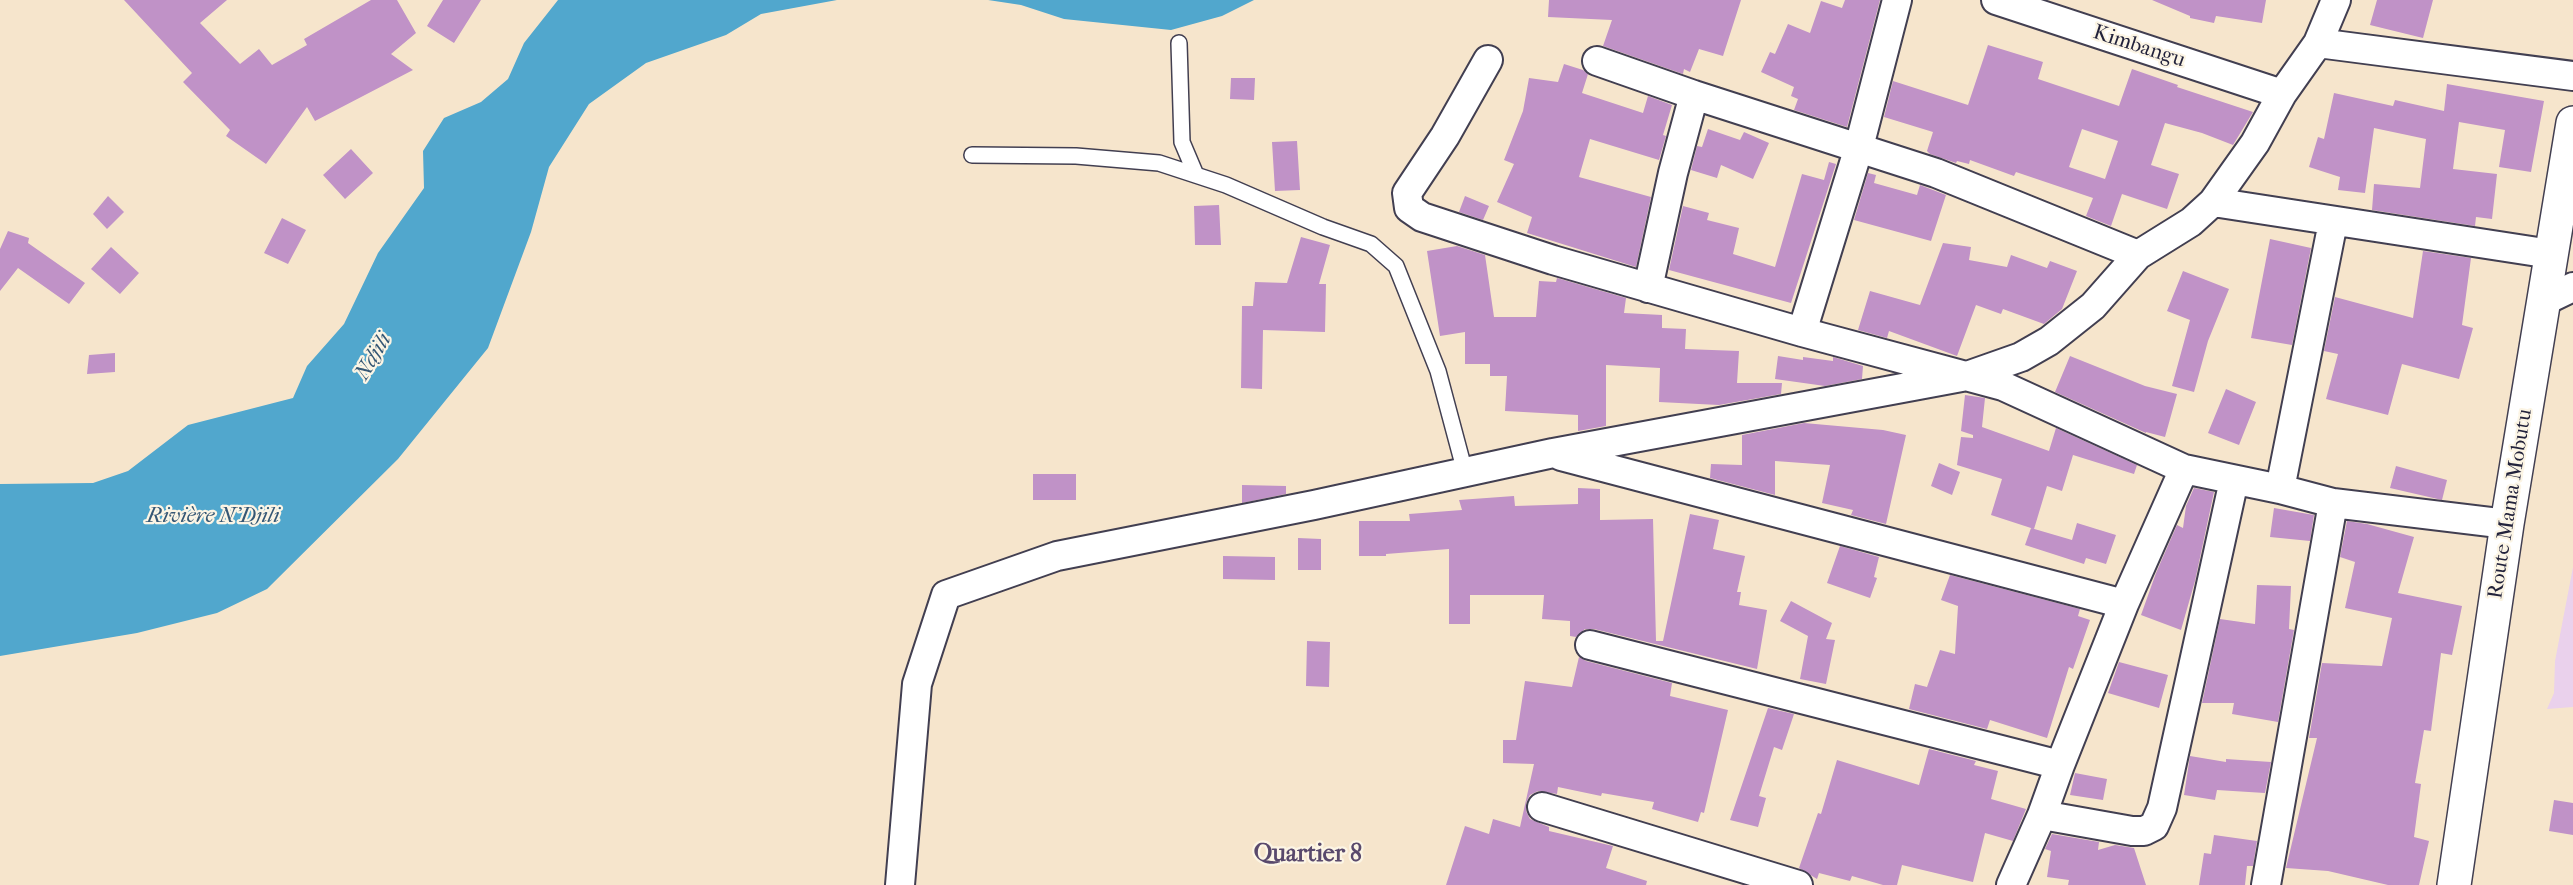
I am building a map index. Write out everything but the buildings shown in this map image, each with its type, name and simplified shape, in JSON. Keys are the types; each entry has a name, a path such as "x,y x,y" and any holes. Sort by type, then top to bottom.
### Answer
{"street":[{"path":"1802,332 1859,147 1897,0"},
{"name":"Kimbangu","path":"1996,0 2282,94"},
{"path":"900,885 916,684 946,595 1057,556 1553,453 1967,376 2021,357 2049,341 2093,306 2138,255 2192,222 2212,202 2255,143 2282,94 2318,44 2336,0"},
{"path":"2318,44 2573,76"},
{"path":"1488,60 1445,136 1407,193 1409,208 1422,217 1648,288 2003,386 2184,469 2280,489 2333,503 2507,524"},
{"path":"1597,61 1694,95 1936,173 2138,255"},
{"path":"1648,288 1673,173 1694,95"},
{"name":"Route Mama Mobutu","path":"2454,885 2507,524 2573,123"},
{"path":"2212,202 2551,254"},
{"path":"2280,489 2333,222"},
{"path":"2544,301 2573,286"},
{"path":"1553,453 2124,604"},
{"path":"2011,885 2042,815 2124,604 2184,469"},
{"path":"2042,815 2132,831 2144,831 2154,826 2162,808 2234,480"},
{"path":"2266,885 2333,503"},
{"path":"1590,645 2060,765"},
{"path":"1542,807 1798,885"}],"lane":[{"path":"1179,43 1182,142 1196,175"},
{"path":"972,155 1076,156 1159,163 1226,185 1323,227 1371,244 1396,266 1438,371 1466,472"}],"shaded area":[{"path":"2573,567 2573,707 2547,709 2554,693 2555,661"}],"water":[{"name":"Rivière N'Djili","path":"558,0 837,0 761,14 726,35 646,63 589,104 549,167 531,232 488,348 398,459 267,589 217,613 137,633 0,656 0,484 93,483 128,471 188,425 293,398 307,366 344,324 378,253 424,188 423,151 444,118 481,102 508,79 524,43"},
{"path":"988,0 1254,0 1222,16 1171,30 1064,19 1021,5"}],"district":[{"name":"Quartier 8","path":"1308,855"}],"water label":[{"name":"Ndjili","path":"374,357"}]}
